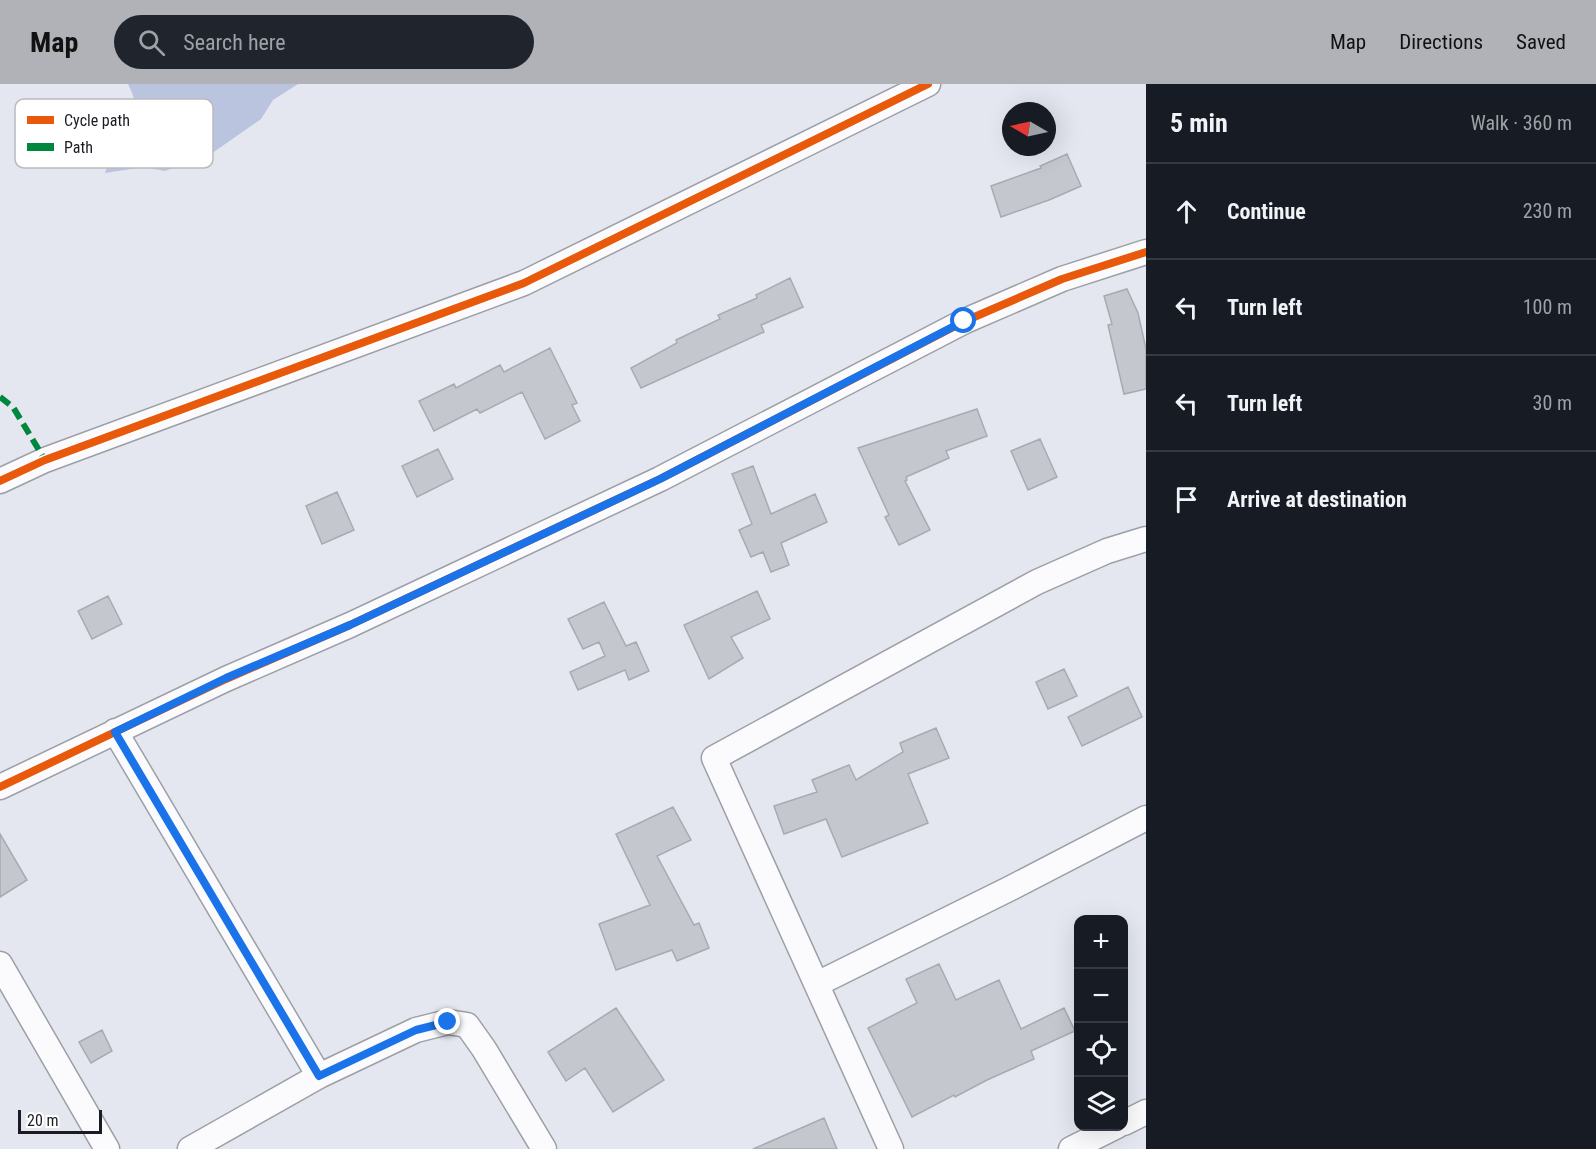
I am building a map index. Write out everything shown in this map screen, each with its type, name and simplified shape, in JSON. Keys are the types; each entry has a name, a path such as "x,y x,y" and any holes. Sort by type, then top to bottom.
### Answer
{"street":[{"path":"0,481 56,456 524,283 928,84"},
{"path":"0,787 226,678 350,625 660,479 964,321 1062,279 1146,252"},
{"path":"891,1149 714,758 1037,582 1107,551 1146,539"},
{"path":"115,732 319,1076"},
{"path":"817,984 1146,818"},
{"path":"0,964 107,1149"},
{"path":"190,1149 319,1076 416,1030 448,1022 467,1025 544,1149"},
{"path":"1128,1121 1146,1112"},
{"path":"1071,1149 1107,1131"}],"water":[{"path":"128,84 298,84 273,100 261,119 213,153 213,99 134,99"},
{"path":"107,168 138,168 105,173"},
{"path":"149,168 174,168 165,171"}],"building":[{"path":"1067,154 1081,186 1001,217 991,186 1041,168 1040,166"},
{"path":"790,278 803,307 761,325 764,332 641,388 631,368 677,343 676,340 720,319 718,315 757,298 756,295"},
{"path":"1127,289 1138,313 1146,349 1146,389 1124,394 1108,325 1112,324 1104,296"},
{"path":"550,348 577,403 572,405 580,421 545,439 522,392 480,413 477,409 434,431 419,401 454,384 456,388 500,365 504,372"},
{"path":"977,409 987,436 946,451 949,458 906,477 905,481 930,530 899,545 885,517 889,515 858,448"},
{"path":"1040,439 1057,477 1028,490 1011,451"},
{"path":"438,449 453,479 417,497 402,466"},
{"path":"753,466 771,514 815,494 827,522 781,543 789,565 771,572 763,552 751,557 739,530 752,524 732,474"},
{"path":"337,492 354,530 322,544 306,506"},
{"path":"757,591 770,619 731,637 743,658 709,679 684,625"},
{"path":"108,596 122,624 92,639 78,611"},
{"path":"604,602 626,646 636,642 649,671 629,680 625,670 578,690 570,672 605,656 599,642 583,649 568,619"},
{"path":"1064,669 1077,696 1048,709 1036,682"},
{"path":"1128,687 1142,717 1082,746 1068,717"},
{"path":"936,728 949,758 908,774 928,823 842,857 826,819 784,834 774,806 817,792 812,780 849,765 856,780 903,752 900,743"},
{"path":"673,807 691,840 657,856 694,925 699,923 709,948 677,961 672,950 616,970 599,924 650,905 616,834"},
{"path":"0,834 27,880 0,897"},
{"path":"939,964 956,1000 999,980 1021,1029 1064,1008 1074,1031 1031,1051 1034,1059 955,1097 954,1095 912,1117 868,1028 917,1003 906,979"},
{"path":"616,1008 664,1080 613,1112 585,1068 566,1081 548,1052"},
{"path":"102,1030 112,1051 91,1063 79,1042"},
{"path":"824,1118 837,1149 753,1149"}],"marked path":[{"path":"0,397 13,407 45,460"}],"cycle path":[{"path":"0,481 45,460 524,283 928,84"},
{"path":"0,787 226,679 350,625 660,479 965,321 1062,279 1146,252"}],"route":[{"path":"448,1022 416,1030 319,1076 115,732 226,678 350,625 660,479 964,321"}]}
